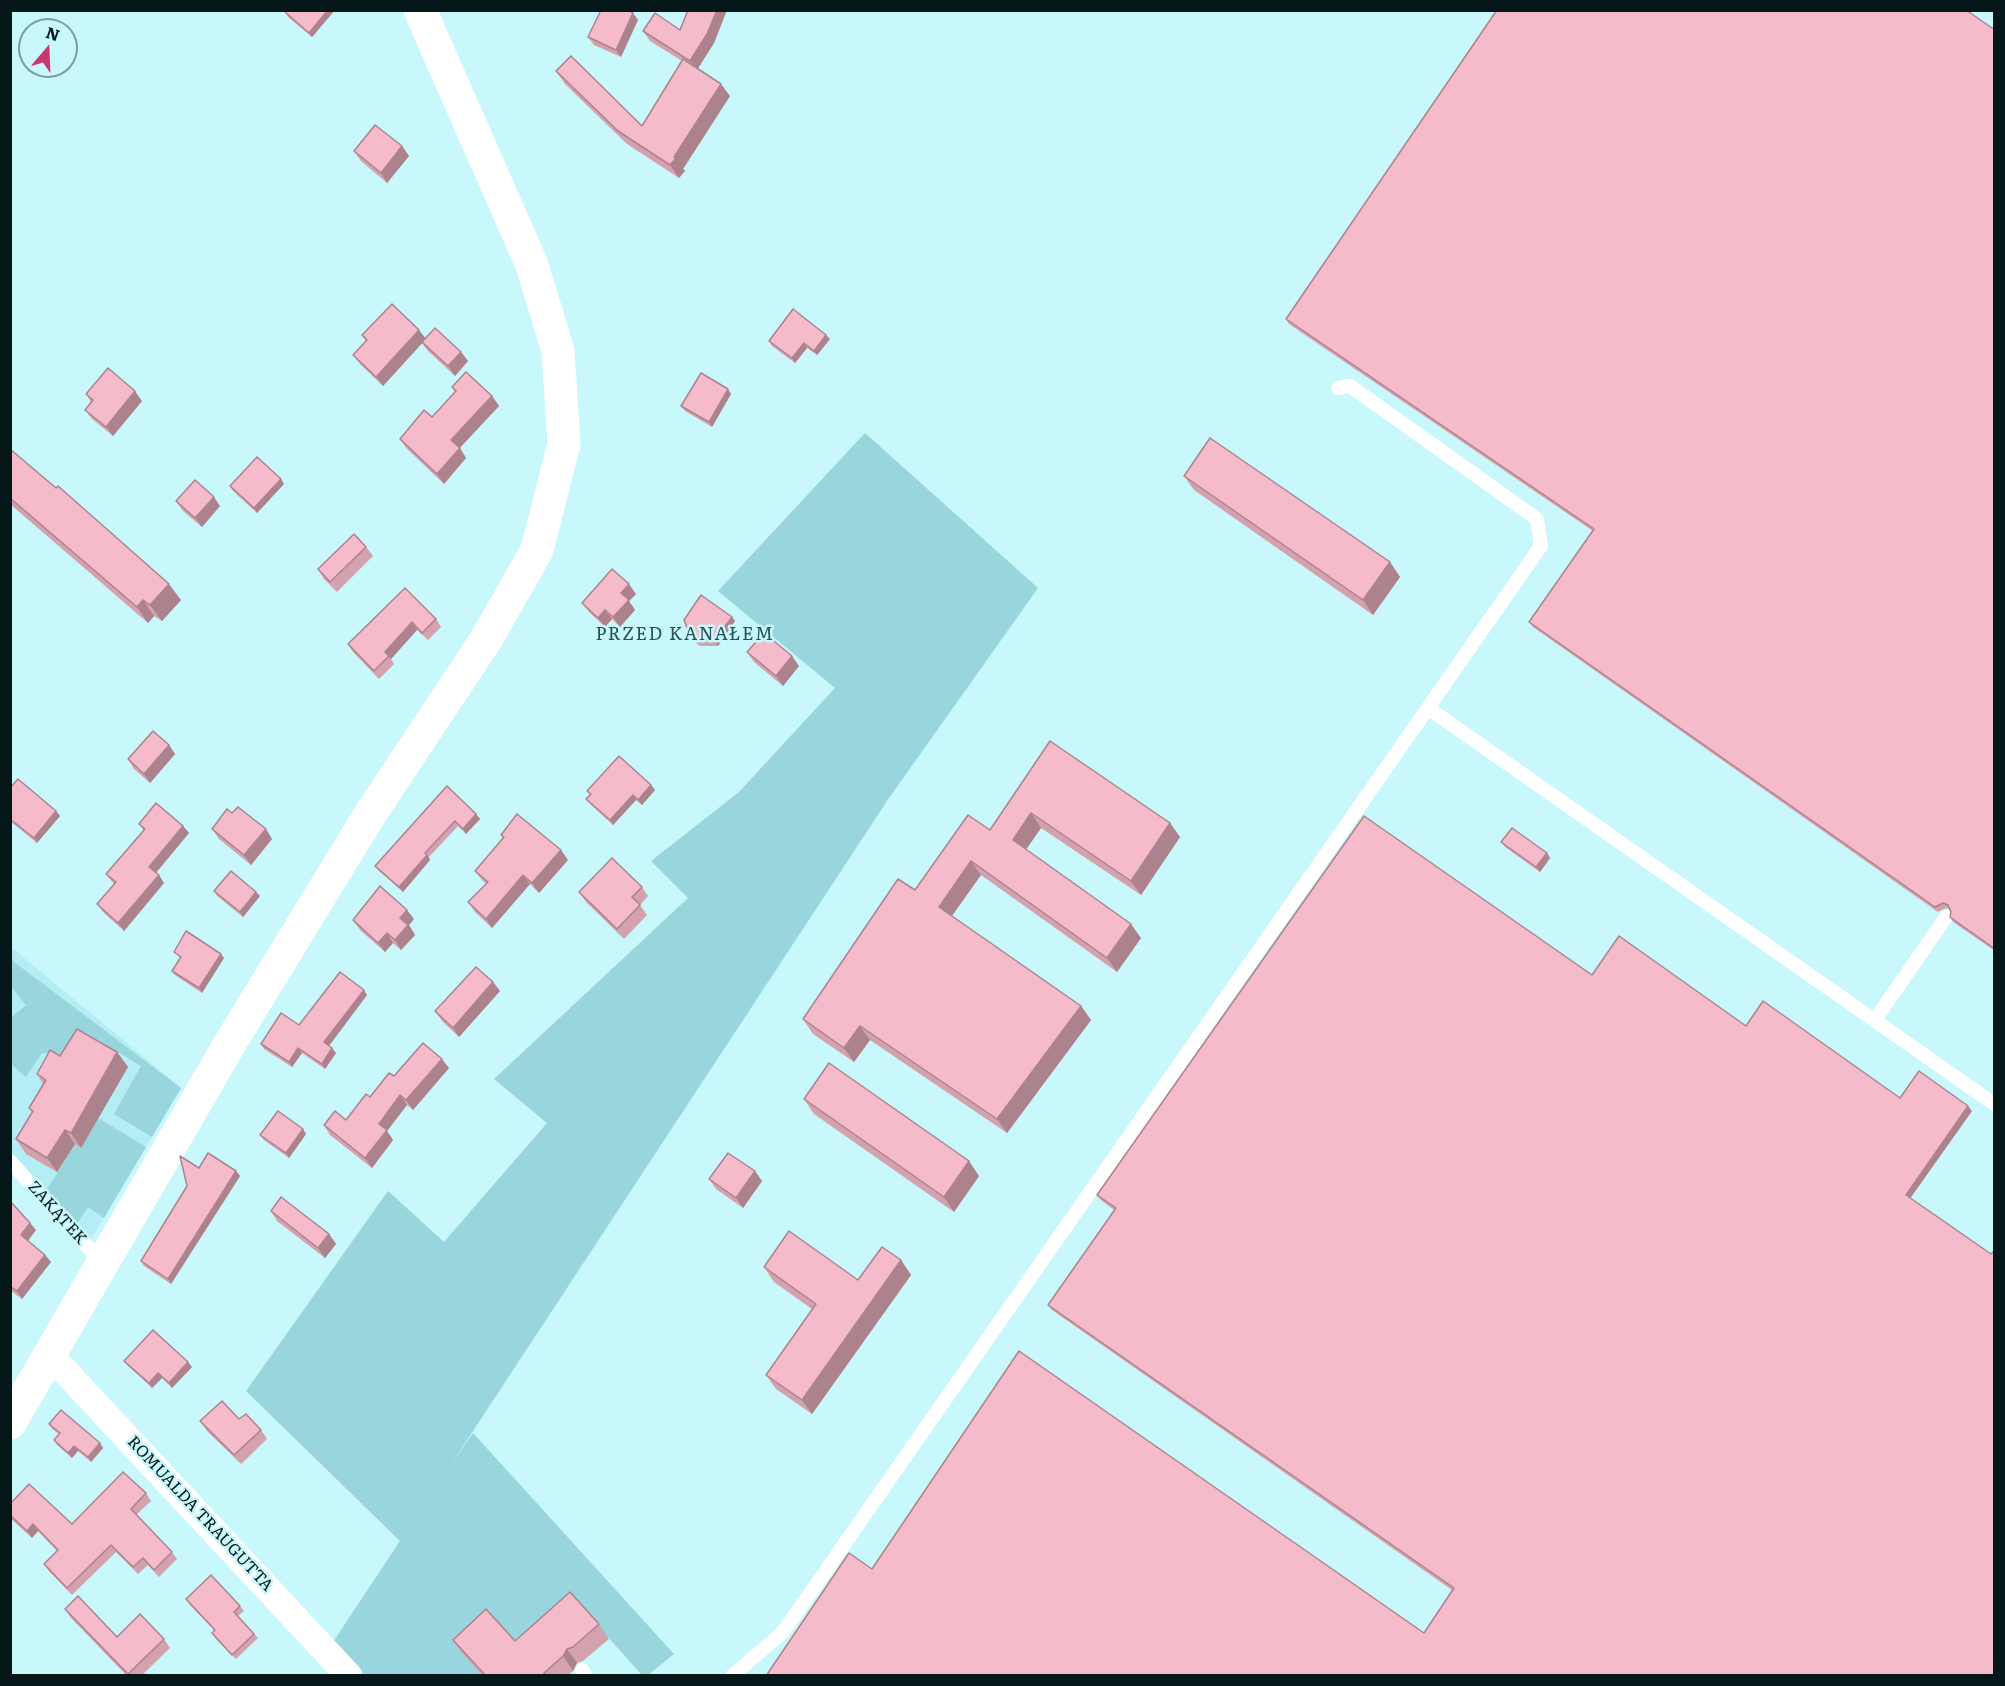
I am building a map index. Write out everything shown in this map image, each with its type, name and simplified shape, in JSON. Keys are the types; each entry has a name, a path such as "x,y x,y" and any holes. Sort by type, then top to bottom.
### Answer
{"street":[{"path":"10,1423 231,1040 369,816 487,638 537,550 564,444 558,351 532,265 420,10"},
{"name":"ROMUALDA TRAUGUTTA","path":"49,1354 349,1676"}],"lane":[{"path":"732,1676 783,1632 1541,546 1537,519 1350,386 1338,387"},
{"path":"1428,708 1995,1104"},
{"path":"1875,1020 1946,917"},
{"name":"ZAKĄTEK","path":"10,1161 103,1264"}],"shaded area":[{"path":"865,433 1038,588 889,798 450,1466 473,1433 674,1654 648,1675 642,1675 580,1606 525,1655 463,1654 483,1675 363,1675 333,1642 400,1541 246,1391 388,1191 444,1242 547,1123 494,1079 688,898 651,861 739,792 835,688 718,591"},
{"path":"11,947 181,1088 91,1239 11,1153"},
{"path":"10,959 181,1088 152,1137 114,1114 141,1066 85,1032 73,1035 61,1054 42,1053 26,1077 11,1064 11,1018 26,1005 11,987"},
{"path":"98,1118 146,1147 104,1218 88,1207 77,1224 46,1191 75,1144"}],"building":[{"path":"286,10 328,10 309,33 285,12"},
{"path":"601,10 628,10 633,13 616,50 588,37"},
{"path":"688,10 717,10 707,34 690,61 643,31 655,13 680,30"},
{"path":"1497,10 1966,10 1995,30 1995,949 1950,917 1951,912 1948,905 1943,903 1935,907 1529,622 1594,529 1286,319"},
{"path":"571,56 642,126 683,59 721,84 670,165 618,131 556,71"},
{"path":"375,125 402,146 381,173 354,151"},
{"path":"392,304 419,330 376,377 353,355 367,340 362,335"},
{"path":"793,309 826,335 814,351 804,343 792,358 769,341"},
{"path":"435,328 461,352 448,366 422,342"},
{"path":"108,368 135,391 106,427 85,410 93,400 86,394"},
{"path":"466,372 492,396 451,440 460,448 437,474 400,439 424,410 432,417 456,391 452,387"},
{"path":"701,373 728,389 709,422 681,406"},
{"path":"1210,438 1390,562 1363,600 1184,476"},
{"path":"10,449 56,488 58,486 169,584 150,605 143,600 137,607 10,498"},
{"path":"257,457 281,479 254,508 230,486"},
{"path":"195,480 214,497 195,518 176,501"},
{"path":"354,534 366,547 330,582 318,569"},
{"path":"612,569 629,584 621,593 629,600 613,617 605,610 598,618 582,603"},
{"path":"405,588 436,619 422,633 412,622 385,652 389,656 374,671 348,644"},
{"path":"701,595 732,617 714,641 696,641 691,638 684,620"},
{"path":"764,633 792,656 776,676 747,652"},
{"path":"153,731 169,745 144,774 128,759"},
{"path":"1050,741 1170,823 1131,881 1031,813 1013,840 1131,924 1107,958 971,861 939,907 1081,1006 997,1119 860,1026 844,1048 803,1019 898,879 915,890 968,815 990,830"},
{"path":"619,756 651,785 638,800 633,795 610,820 586,799 591,794 587,791"},
{"path":"18,779 56,811 34,838 10,819 10,788"},
{"path":"447,786 476,814 463,829 455,821 425,853 427,855 399,887 375,866"},
{"path":"156,803 183,826 149,867 159,875 118,923 97,904 116,882 106,874 145,829 139,824"},
{"path":"238,807 266,829 244,855 212,829 227,809 232,813"},
{"path":"517,814 561,850 532,883 523,875 486,919 468,902 488,882 475,871 504,837 501,835"},
{"path":"1364,816 1592,975 1619,936 1746,1026 1763,1001 1900,1098 1919,1071 1968,1106 1906,1195 1991,1254 1995,1250 1995,1676 766,1676 849,1553 872,1569 1019,1351 1424,1633 1454,1588 1048,1305 1116,1208 1097,1195"},
{"path":"1512,828 1547,853 1536,867 1501,842"},
{"path":"612,858 642,887 632,897 640,905 617,929 579,892"},
{"path":"231,871 256,892 240,912 214,891"},
{"path":"380,886 407,910 400,918 408,925 395,940 387,933 378,943 353,920"},
{"path":"186,931 221,954 199,988 172,971 181,957 174,952"},
{"path":"476,967 493,982 453,1028 435,1011"},
{"path":"340,972 364,990 324,1042 332,1048 322,1064 298,1048 289,1062 261,1044 281,1013 299,1025"},
{"path":"77,1029 117,1052 71,1133 65,1130 47,1158 16,1139 33,1111 29,1108 46,1080 37,1074 50,1050 60,1056"},
{"path":"423,1043 442,1059 406,1100 400,1095 379,1124 387,1130 365,1158 324,1125 335,1111 346,1120 366,1094 370,1097 389,1073 394,1076"},
{"path":"829,1063 969,1161 944,1197 804,1099"},
{"path":"278,1111 303,1129 286,1153 260,1135"},
{"path":"208,1153 236,1171 168,1279 141,1261 187,1186 180,1156 199,1168"},
{"path":"728,1153 755,1171 736,1198 709,1179"},
{"path":"281,1197 329,1234 318,1248 271,1211"},
{"path":"10,1201 30,1223 21,1235 45,1255 17,1291 10,1286"},
{"path":"789,1231 858,1280 882,1247 901,1260 802,1400 766,1375 816,1304 764,1267"},
{"path":"153,1330 188,1362 169,1383 158,1373 149,1383 124,1361"},
{"path":"222,1401 239,1419 246,1414 261,1430 234,1455 200,1421"},
{"path":"61,1410 100,1443 88,1457 74,1446 68,1453 54,1440 60,1433 49,1424"},
{"path":"123,1472 146,1493 131,1509 172,1552 154,1570 143,1558 133,1567 111,1545 67,1588 44,1564 58,1550 33,1524 27,1531 10,1515 10,1504 29,1484 72,1524"},
{"path":"211,1575 240,1606 234,1612 254,1634 232,1655 212,1633 215,1630 186,1599"},
{"path":"570,1592 599,1624 573,1647 567,1649 563,1656 544,1673 546,1676 486,1676 453,1640 486,1609 515,1641"},
{"path":"78,1596 117,1637 140,1614 164,1639 128,1674 65,1609"}],"district":[{"name":"PRZED KANAŁEM","path":"685,635"}]}
